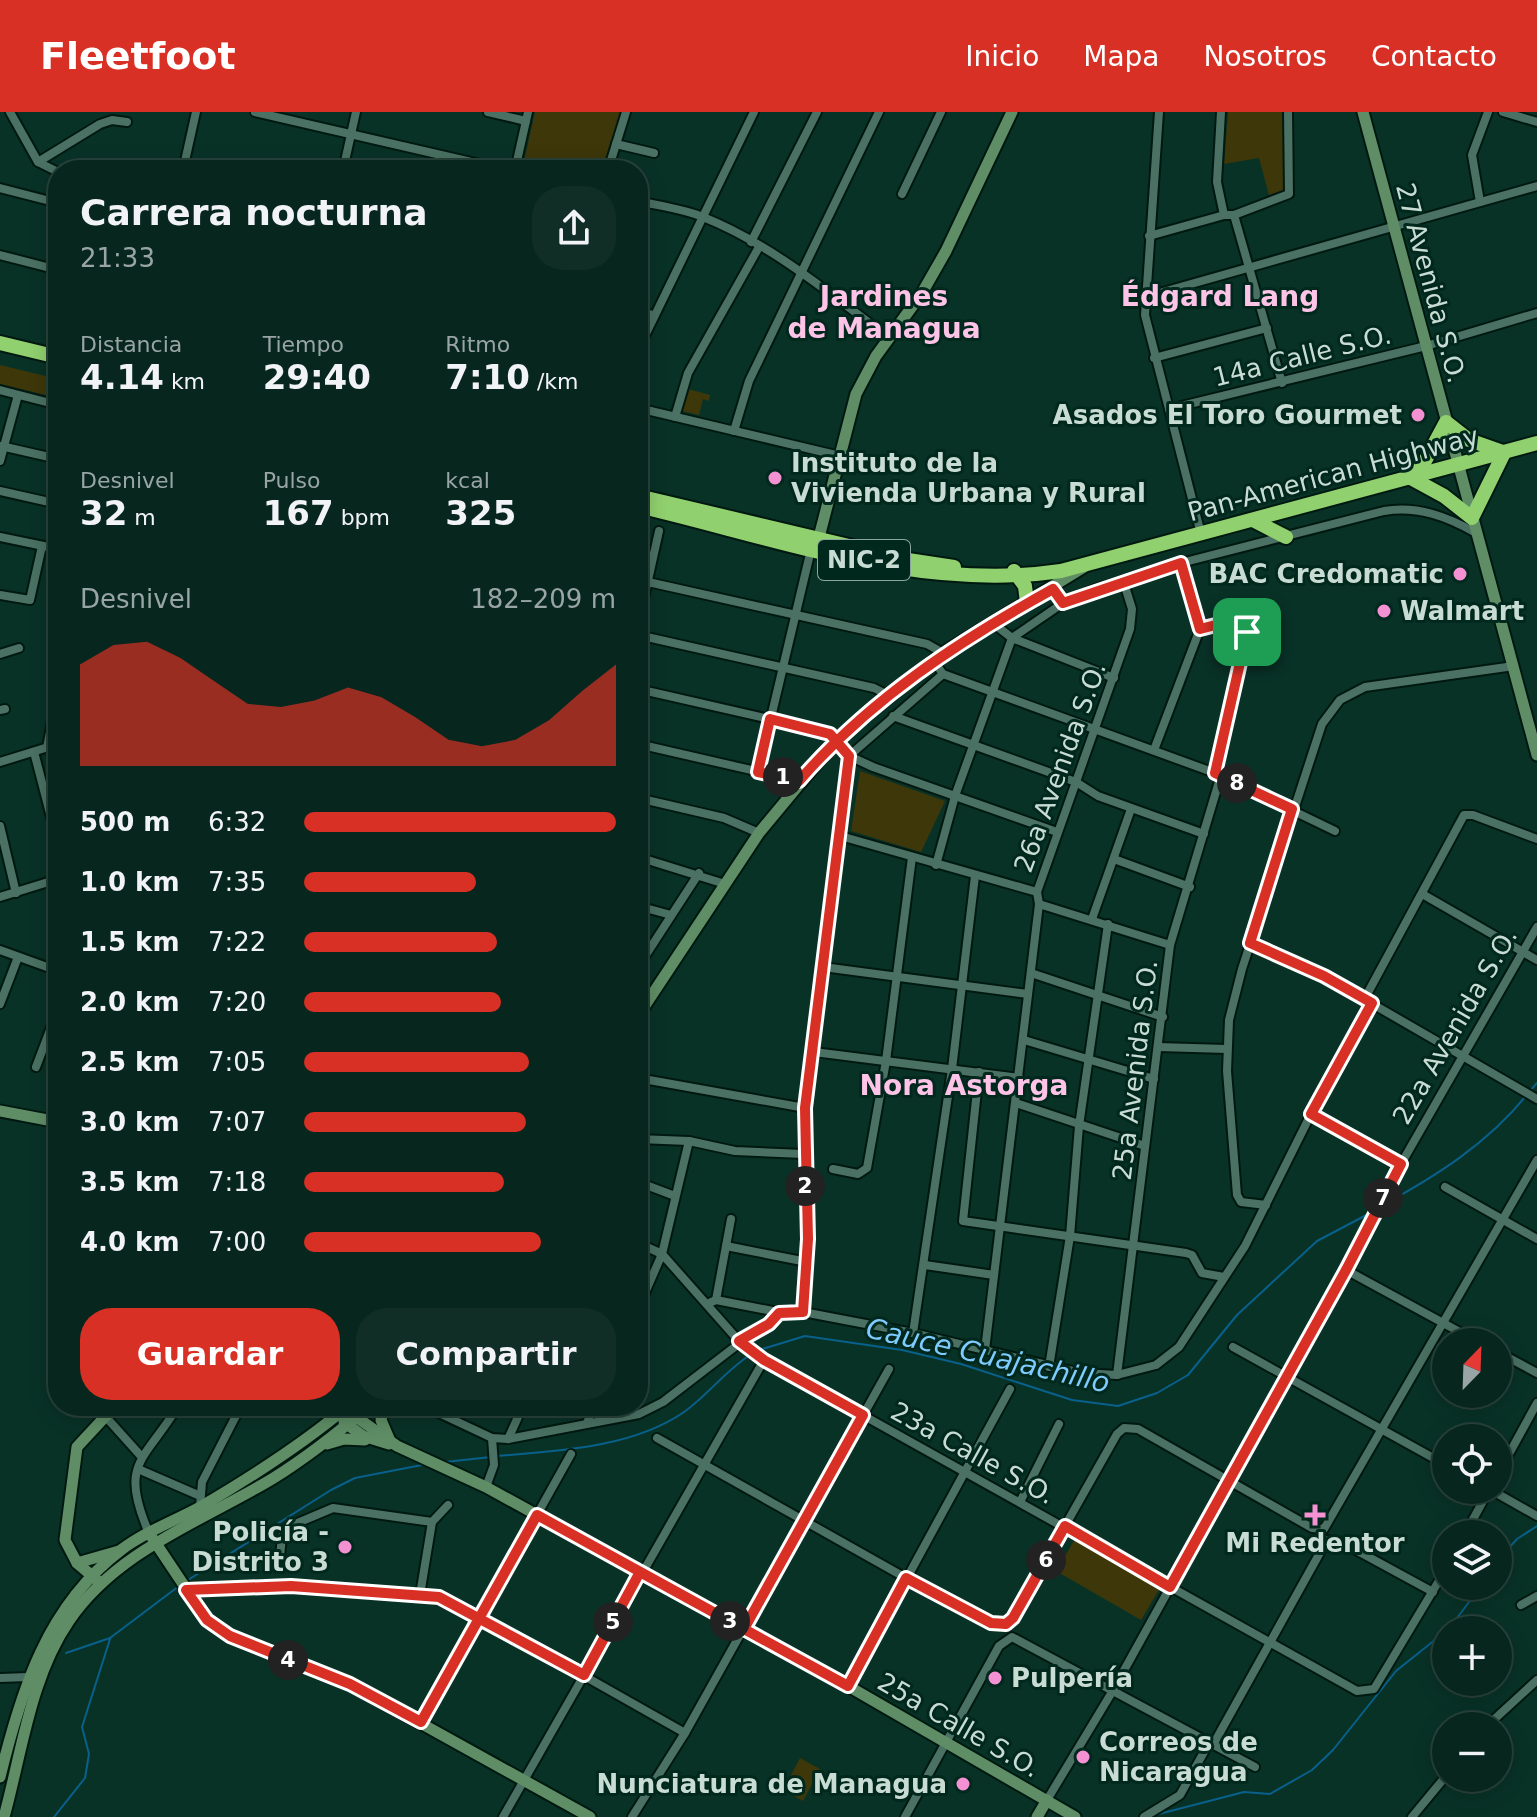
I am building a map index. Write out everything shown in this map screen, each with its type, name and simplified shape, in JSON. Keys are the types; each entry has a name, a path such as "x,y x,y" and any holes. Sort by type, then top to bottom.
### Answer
{"highway":[{"path":"0,343 48,355"},
{"path":"0,353 48,364"},
{"path":"1446,422 1469,440 1504,453 1472,518 1444,496 1411,478 1425,461 1446,422"},
{"name":"Pan-American Highway","path":"648,508 815,548 936,565 1015,572 1094,561 1537,443"},
{"name":"Pan-American Highway","path":"648,499 815,548"},
{"path":"1253,520 1286,537"},
{"path":"1015,572 1027,592 1027,603"}],"main road":[{"path":"815,548 856,394 888,337 922,293 946,251 1012,112"},
{"name":"27 Avenida S.O.","path":"1363,112 1537,755"},
{"path":"648,1001 759,833 799,781 837,739 938,657 1094,561"},
{"path":"1053,589 1063,603"},
{"path":"0,1111 48,1120"},
{"path":"96,1580 77,1563 65,1540 74,1459 84,1437 105,1416"},
{"path":"4,1817 35,1697 39,1651 64,1609 96,1580 199,1501 288,1452 335,1416"},
{"name":"25a Calle S.O.","path":"347,1416 375,1441 394,1444"},
{"path":"77,1563 152,1539 274,1478 358,1416"},
{"path":"382,1416 394,1444"},
{"name":"25a Calle S.O.","path":"351,1422 486,1487 848,1686 1075,1817"},
{"path":"319,1447 351,1438 375,1441"},
{"path":"152,1539 207,1620 230,1636 350,1684 590,1817"},
{"path":"0,1777 28,1677 54,1647 96,1580 120,1551"},
{"name":"22a Avenida S.O.","path":"1037,1817 1047,1800"}],"street":[{"path":"185,160 196,112"},
{"path":"255,112 463,160"},
{"path":"345,160 356,112"},
{"path":"488,112 527,117 517,160"},
{"path":"611,160 626,112"},
{"path":"648,327 754,112"},
{"path":"675,417 688,373 755,245 817,112"},
{"path":"734,431 749,381 879,112"},
{"path":"902,194 941,112"},
{"path":"1159,112 1145,297 1154,358 1201,534"},
{"path":"1221,112 1217,182 1251,268 1282,383"},
{"path":"1149,236 1229,215 1289,194 1288,112"},
{"path":"1480,202 1472,155 1488,112"},
{"path":"1503,112 1537,122"},
{"path":"14,113 38,162 48,167"},
{"path":"38,162 100,124 112,120 127,122"},
{"path":"616,144 654,153"},
{"path":"1145,297 1537,186"},
{"path":"0,188 48,200"},
{"path":"648,204 704,218 755,245 803,274 888,337"},
{"path":"0,255 48,267"},
{"name":"14a Calle S.O.","path":"1169,409 1426,346 1537,313"},
{"path":"648,314 653,315"},
{"path":"1154,358 1267,328"},
{"path":"0,390 48,402"},
{"path":"0,461 18,395"},
{"path":"648,410 840,456"},
{"path":"2,446 48,457"},
{"path":"0,491 48,502"},
{"path":"936,865 955,796 1012,638 1063,603 1123,580 1181,563 1398,508 1442,516 1476,533"},
{"path":"659,531 648,582 927,644 938,657 943,674"},
{"path":"0,537 48,547"},
{"path":"0,595 30,600 42,546"},
{"path":"758,772 815,548"},
{"path":"1154,750 1200,629 1181,563"},
{"name":"26a Avenida S.O.","path":"985,1350 1024,1040 1039,904 1037,892 1132,619 1123,580"},
{"name":"25a Avenida S.O.","path":"1117,1375 1170,945 1204,834 1247,632 1244,621 1239,619 1200,629"},
{"path":"994,624 1012,638 1114,678"},
{"path":"648,637 874,688 888,695"},
{"path":"0,654 19,648"},
{"path":"1266,1205 1241,1202 1237,1195 1227,1049 1229,1020 1292,809 1322,724 1340,700 1365,687 1514,666"},
{"path":"943,674 1218,774 1335,831"},
{"path":"803,1312 807,1262 803,1154 805,1108 849,756 943,674"},
{"path":"648,691 822,731 837,739 849,756 1057,832"},
{"path":"893,716 1076,782 1131,809 1204,834"},
{"path":"0,762 47,748 48,743"},
{"path":"648,746 799,781"},
{"path":"34,752 48,806"},
{"path":"648,800 724,818 759,833"},
{"path":"1092,919 1131,809"},
{"path":"731,1219 712,1302 779,1313 803,1312 913,1333 1049,1367 1117,1375 1144,1370 1168,1358 1245,1246 1464,815 1473,815 1536,837"},
{"path":"0,826 16,893"},
{"path":"837,835 1037,892"},
{"path":"833,1169 858,1174 867,1168 886,1061 912,857"},
{"path":"1114,859 1190,887"},
{"path":"648,860 699,873 725,884"},
{"path":"648,946 699,873"},
{"path":"913,1333 952,1069 975,876"},
{"path":"0,897 48,882"},
{"path":"1424,895 1537,960"},
{"path":"1039,904 1170,945"},
{"path":"648,909 671,915"},
{"path":"1049,1367 1070,1236 1079,1126 1108,924"},
{"name":"22a Avenida S.O.","path":"1047,1800 1112,1692 1346,1270 1401,1164 1537,927"},
{"path":"1250,943 1301,964 1535,1098"},
{"path":"0,950 48,968"},
{"path":"0,1004 18,957"},
{"path":"823,967 1028,994"},
{"path":"1031,973 1163,1017"},
{"path":"36,1067 48,1035"},
{"path":"1024,1040 1154,1079"},
{"path":"1158,1047 1227,1049"},
{"path":"814,1052 1019,1078"},
{"path":"979,1072 963,1221 1186,1253 1192,1255 1202,1273 1224,1277"},
{"path":"648,1080 805,1108"},
{"path":"1016,1103 1145,1146"},
{"path":"1311,1114 1401,1164"},
{"path":"648,1139 689,1141 735,1151 803,1154"},
{"path":"648,1286 662,1254 689,1141"},
{"path":"657,1438 991,1623 1006,1624 1013,1618 1117,1434 1124,1428 1138,1429 1312,1528 1324,1529 1505,1221 1537,1160"},
{"path":"648,1186 675,1196"},
{"path":"1445,1187 1537,1239"},
{"path":"726,1246 807,1262"},
{"name":"23a Calle S.O.","path":"648,1248 662,1254 712,1302 739,1341 761,1358 1357,1691 1374,1689 1432,1594"},
{"path":"925,1265 994,1275"},
{"path":"1346,1270 1452,1328"},
{"path":"648,1406 663,1402 739,1341 769,1324 779,1313"},
{"path":"1233,1347 1432,1457"},
{"path":"503,1817 761,1358"},
{"path":"1512,1360 1537,1373"},
{"path":"632,1817 685,1733 889,1369"},
{"path":"848,1686 1010,1389"},
{"path":"1512,1449 1537,1403"},
{"path":"105,1416 140,1455"},
{"path":"152,1539 138,1507 140,1455 170,1416"},
{"path":"138,1469 199,1501 237,1416"},
{"path":"445,1416 492,1438 508,1439 613,1416"},
{"path":"508,1439 518,1416"},
{"path":"587,1423 590,1416"},
{"path":"1020,1502 1059,1424"},
{"path":"486,1487 494,1465 492,1438"},
{"path":"421,1722 571,1454"},
{"path":"1512,1502 1537,1516"},
{"path":"420,1595 432,1522 448,1505"},
{"path":"280,1557 282,1536 288,1527 333,1508 432,1522"},
{"path":"1144,1817 1180,1795 1327,1540 1341,1542 1432,1591"},
{"path":"183,1586 291,1586 439,1597 685,1733"},
{"path":"1521,1605 1537,1596"},
{"path":"905,1817 999,1646 1012,1637 1019,1638 1112,1692 1255,1767"},
{"path":"0,1678 28,1677"},
{"path":"1502,1712 1537,1680"},
{"path":"1412,1817 1433,1792"}],"shaded area":[{"path":"535,112 621,112 606,160 524,160"},
{"path":"1228,112 1286,112 1288,192 1270,199 1259,158 1224,164"},
{"path":"0,365 48,377 48,396 0,384"},
{"path":"688,389 710,395 709,401 703,399 699,415 682,411"},
{"path":"860,771 945,801 921,852 851,831"},
{"path":"1075,1539 1160,1588 1141,1620 1056,1571"},
{"path":"800,1758 820,1769 803,1801 783,1790"}],"waterway":[{"name":"Cauce Cuajachillo","path":"1530,1091 1537,1083"},
{"name":"Cauce Cuajachillo","path":"1383,1205 1460,1158 1495,1129 1526,1096"},
{"name":"Cauce Cuajachillo","path":"759,1350 805,1336 902,1350 961,1364 1072,1400 1118,1406 1157,1393 1188,1375 1237,1315 1317,1241 1374,1211"},
{"name":"Cauce Cuajachillo","path":"497,1456 594,1446 641,1433 684,1412 750,1355"},
{"name":"Cauce Cuajachillo","path":"445,1462 491,1457"},
{"name":"Cauce Cuajachillo","path":"188,1580 355,1478 427,1464"},
{"path":"1512,1545 1537,1526"},
{"name":"Cauce Cuajachillo","path":"66,1653 110,1638 179,1586"},
{"path":"1458,1616 1470,1600"},
{"name":"Cauce Cuajachillo","path":"54,1817 85,1778 89,1754 82,1727 110,1639"},
{"path":"1155,1815 1244,1792 1270,1794 1312,1770 1333,1750 1396,1671 1432,1642"}],"place":[{"name":"Asados El Toro Gourmet","path":"1418,415"},
{"name":"Instituto de la Vivienda Urbana y Rural","path":"775,478"},
{"name":"BAC Credomatic","path":"1460,574"},
{"name":"Walmart","path":"1384,611"},
{"name":"Mi Redentor","path":"1315,1515"},
{"name":"Policía - Distrito 3","path":"345,1547"},
{"name":"Pulpería","path":"995,1678"},
{"name":"Correos de Nicaragua","path":"1083,1757"},
{"name":"Nunciatura de Managua","path":"963,1784"}],"district":[{"name":"Édgard Lang","path":"1220,296"},
{"name":"Jardines de Managua","path":"884,312"},
{"name":"Nora Astorga","path":"964,1085"}],"route":[{"path":"1247,632 1215,773 1292,809 1250,943 1301,964 1372,1003 1311,1114 1401,1164 1346,1270 1170,1587 1065,1526 1013,1618 1006,1624 991,1623 906,1578 848,1686 744,1629 640,1572 584,1675 480,1617 439,1597 291,1586 186,1590 207,1620 230,1636 350,1684 421,1722 480,1617 537,1515 744,1629 863,1415 764,1360 739,1341 769,1324 779,1313 803,1312 808,1239 803,1154 805,1108 849,756 837,739 830,734 770,719 758,772 799,781 837,739 888,695 943,653 1027,603 1053,589 1063,603 1095,589 1181,563 1200,629 1239,619 1244,621 1247,632"}]}
